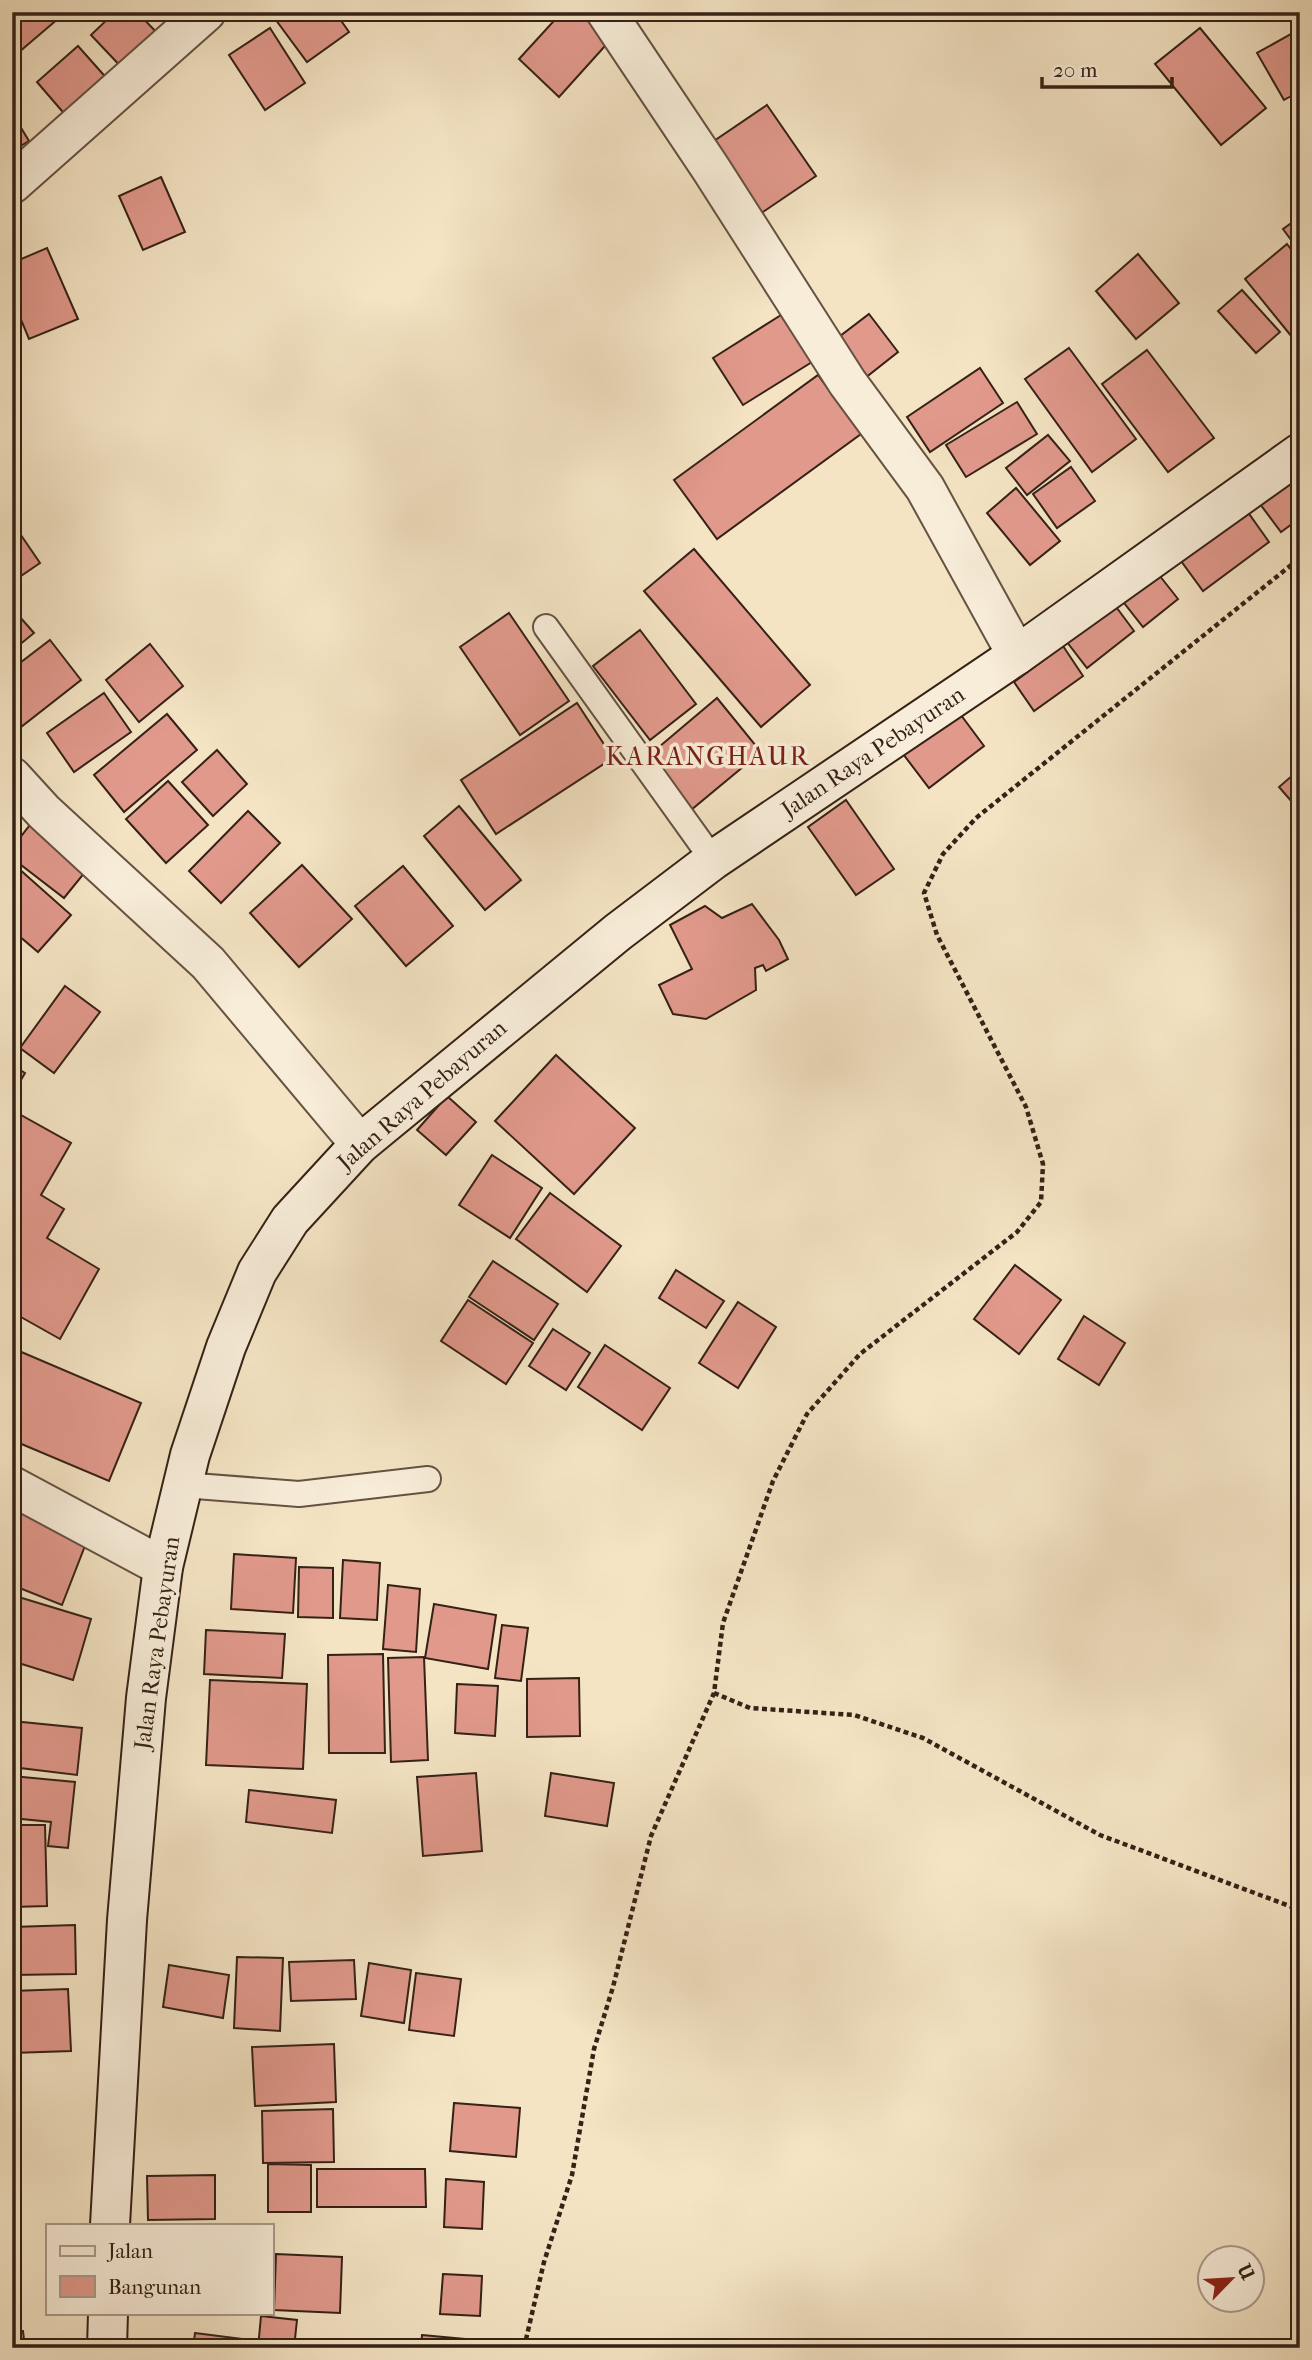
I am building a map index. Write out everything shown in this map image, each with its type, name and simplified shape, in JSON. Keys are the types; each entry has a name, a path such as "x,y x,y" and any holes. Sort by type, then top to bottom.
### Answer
{"main road":[{"path":"12,184 206,12"},
{"path":"606,12 712,169 847,382 925,488 1017,655"},
{"name":"Jalan Raya Pebayuran","path":"110,2224 111,2155 127,1920 146,1698 163,1567 183,1485 226,1347 257,1272 290,1220 360,1144 543,992 713,860 1017,655 1300,453"},
{"path":"12,777 44,812 208,963 360,1144"},
{"path":"12,1486 163,1567"},
{"path":"107,2348 108,2314"}],"lane":[{"path":"546,627 713,860"},
{"path":"183,1485 299,1494 428,1479"}],"path":[{"path":"524,2348 544,2262 572,2175 594,2049 613,1987 651,1836 713,1693 723,1623 773,1481 807,1414 860,1354 1017,1232 1041,1202 1042,1164 1026,1107 937,935 925,893 943,854 976,818 1300,558"},
{"path":"713,1693 750,1708 854,1716 923,1738 1100,1835 1300,1910"}],"building":[{"path":"12,12 66,12 12,58"},
{"path":"115,12 137,12 162,38 126,72 91,35"},
{"path":"270,12 335,12 349,32 307,62"},
{"path":"562,12 588,12 614,36 559,97 519,59"},
{"path":"270,28 305,83 265,110 229,55"},
{"path":"1200,28 1266,108 1221,145 1155,64"},
{"path":"1300,29 1300,91 1284,100 1257,53"},
{"path":"78,46 110,82 68,118 37,82"},
{"path":"767,105 816,176 760,214 711,143"},
{"path":"12,113 29,141 12,151"},
{"path":"161,177 185,232 143,250 119,196"},
{"path":"1300,217 1300,252 1283,229"},
{"path":"1287,244 1300,261 1300,331 1292,337 1245,279"},
{"path":"47,248 78,319 29,339 12,298 12,263"},
{"path":"1138,254 1179,303 1136,339 1096,291"},
{"path":"1242,290 1280,332 1256,353 1218,311"},
{"path":"869,314 898,352 860,382 831,343"},
{"path":"781,315 812,362 743,405 713,358"},
{"path":"1069,348 1136,439 1092,472 1025,379"},
{"path":"1147,350 1214,438 1168,472 1102,384"},
{"path":"980,368 1003,403 930,452 907,417"},
{"path":"818,375 861,434 717,539 674,480"},
{"path":"1017,402 1037,434 966,477 946,445"},
{"path":"1048,435 1070,461 1027,495 1006,468"},
{"path":"1071,467 1095,501 1057,528 1033,494"},
{"path":"1300,468 1300,518 1281,532 1257,500"},
{"path":"1016,488 1060,541 1030,565 987,513"},
{"path":"1240,501 1269,542 1203,591 1173,550"},
{"path":"12,522 40,563 12,582"},
{"path":"694,549 810,685 761,727 644,591"},
{"path":"1152,566 1178,599 1143,627 1117,594"},
{"path":"1108,596 1134,631 1087,668 1060,633"},
{"path":"12,608 34,633 12,651"},
{"path":"509,613 569,701 520,735 460,647"},
{"path":"640,630 696,704 650,740 593,666"},
{"path":"50,640 81,680 21,727 12,716 12,669"},
{"path":"150,644 183,686 139,722 106,680"},
{"path":"1063,646 1083,676 1034,711 1014,682"},
{"path":"104,693 131,732 74,772 47,733"},
{"path":"717,698 761,752 691,810 647,757"},
{"path":"577,703 613,758 496,834 461,780"},
{"path":"955,707 984,746 929,788 900,750"},
{"path":"167,714 197,750 124,812 94,775"},
{"path":"217,750 247,784 213,816 182,782"},
{"path":"1300,769 1300,811 1279,787"},
{"path":"168,781 208,825 166,863 126,819"},
{"path":"846,800 894,869 856,895 808,827"},
{"path":"459,806 521,880 485,910 424,836"},
{"path":"248,811 280,843 221,903 189,871"},
{"path":"33,821 90,866 64,898 12,858 12,848"},
{"path":"302,865 352,919 299,967 250,913"},
{"path":"403,866 453,926 406,966 355,906"},
{"path":"18,868 71,915 38,952 12,930 12,875"},
{"path":"752,904 779,940 788,959 766,971 763,965 755,968 756,990 706,1019 673,1014 659,985 692,969 670,925 705,906 722,918"},
{"path":"65,986 100,1012 54,1073 20,1048"},
{"path":"556,1055 635,1128 574,1194 495,1121"},
{"path":"12,1065 25,1073 12,1095"},
{"path":"447,1096 476,1122 446,1155 417,1130"},
{"path":"12,1110 71,1143 41,1195 64,1209 47,1238 99,1269 60,1339 12,1312"},
{"path":"492,1155 542,1188 510,1238 459,1205"},
{"path":"550,1193 621,1246 587,1292 516,1239"},
{"path":"493,1261 558,1304 534,1340 469,1297"},
{"path":"1015,1265 1061,1300 1019,1354 974,1319"},
{"path":"676,1270 724,1301 706,1328 659,1298"},
{"path":"468,1300 533,1343 506,1384 441,1341"},
{"path":"738,1302 776,1327 738,1388 699,1363"},
{"path":"1084,1316 1125,1343 1099,1385 1058,1359"},
{"path":"553,1329 590,1353 566,1390 529,1366"},
{"path":"605,1345 670,1388 642,1430 578,1387"},
{"path":"12,1348 141,1403 109,1481 12,1440"},
{"path":"12,1508 88,1538 62,1605 12,1585"},
{"path":"234,1554 296,1558 293,1613 231,1609"},
{"path":"343,1560 380,1563 377,1620 340,1618"},
{"path":"299,1567 333,1568 333,1618 298,1617"},
{"path":"388,1585 420,1589 416,1652 383,1649"},
{"path":"12,1595 91,1619 73,1680 12,1661"},
{"path":"434,1604 496,1615 488,1669 425,1658"},
{"path":"502,1625 528,1628 521,1681 495,1678"},
{"path":"206,1630 285,1634 282,1678 204,1674"},
{"path":"383,1654 385,1753 329,1753 328,1655"},
{"path":"424,1657 428,1760 391,1762 388,1658"},
{"path":"579,1678 580,1736 527,1737 527,1679"},
{"path":"210,1680 307,1684 303,1769 206,1765"},
{"path":"457,1684 498,1686 495,1736 455,1733"},
{"path":"12,1721 82,1728 77,1775 12,1767"},
{"path":"476,1773 482,1851 423,1856 417,1777"},
{"path":"551,1773 614,1783 607,1826 545,1816"},
{"path":"12,1776 75,1782 68,1848 48,1846 51,1822 12,1818"},
{"path":"249,1790 336,1800 332,1833 246,1822"},
{"path":"12,1825 45,1825 47,1906 12,1907"},
{"path":"75,1925 76,1974 12,1975 12,1927"},
{"path":"237,1957 283,1958 280,2031 234,2028"},
{"path":"354,1960 356,1999 291,2001 289,1962"},
{"path":"369,1963 411,1970 404,2023 361,2016"},
{"path":"169,1965 229,1975 223,2018 163,2007"},
{"path":"416,1973 461,1979 454,2036 409,2030"},
{"path":"68,1989 71,2051 12,2053 12,1991"},
{"path":"334,2044 336,2102 255,2106 252,2047"},
{"path":"454,2103 520,2108 516,2157 450,2151"},
{"path":"333,2109 334,2162 263,2163 262,2111"},
{"path":"268,2164 311,2165 311,2212 268,2212"},
{"path":"317,2169 425,2169 426,2207 317,2207"},
{"path":"215,2175 215,2219 148,2220 147,2176"},
{"path":"446,2179 484,2182 482,2229 444,2227"},
{"path":"276,2254 342,2257 340,2313 274,2310"},
{"path":"443,2274 482,2276 480,2316 440,2314"},
{"path":"261,2316 297,2320 294,2348 258,2348"},
{"path":"23,2331 25,2348 12,2348 12,2332"},
{"path":"195,2333 251,2340 250,2348 193,2348"},
{"path":"422,2335 497,2342 497,2348 421,2348"}],"district":[{"name":"KARANGHAUR","path":"708,756"}]}
